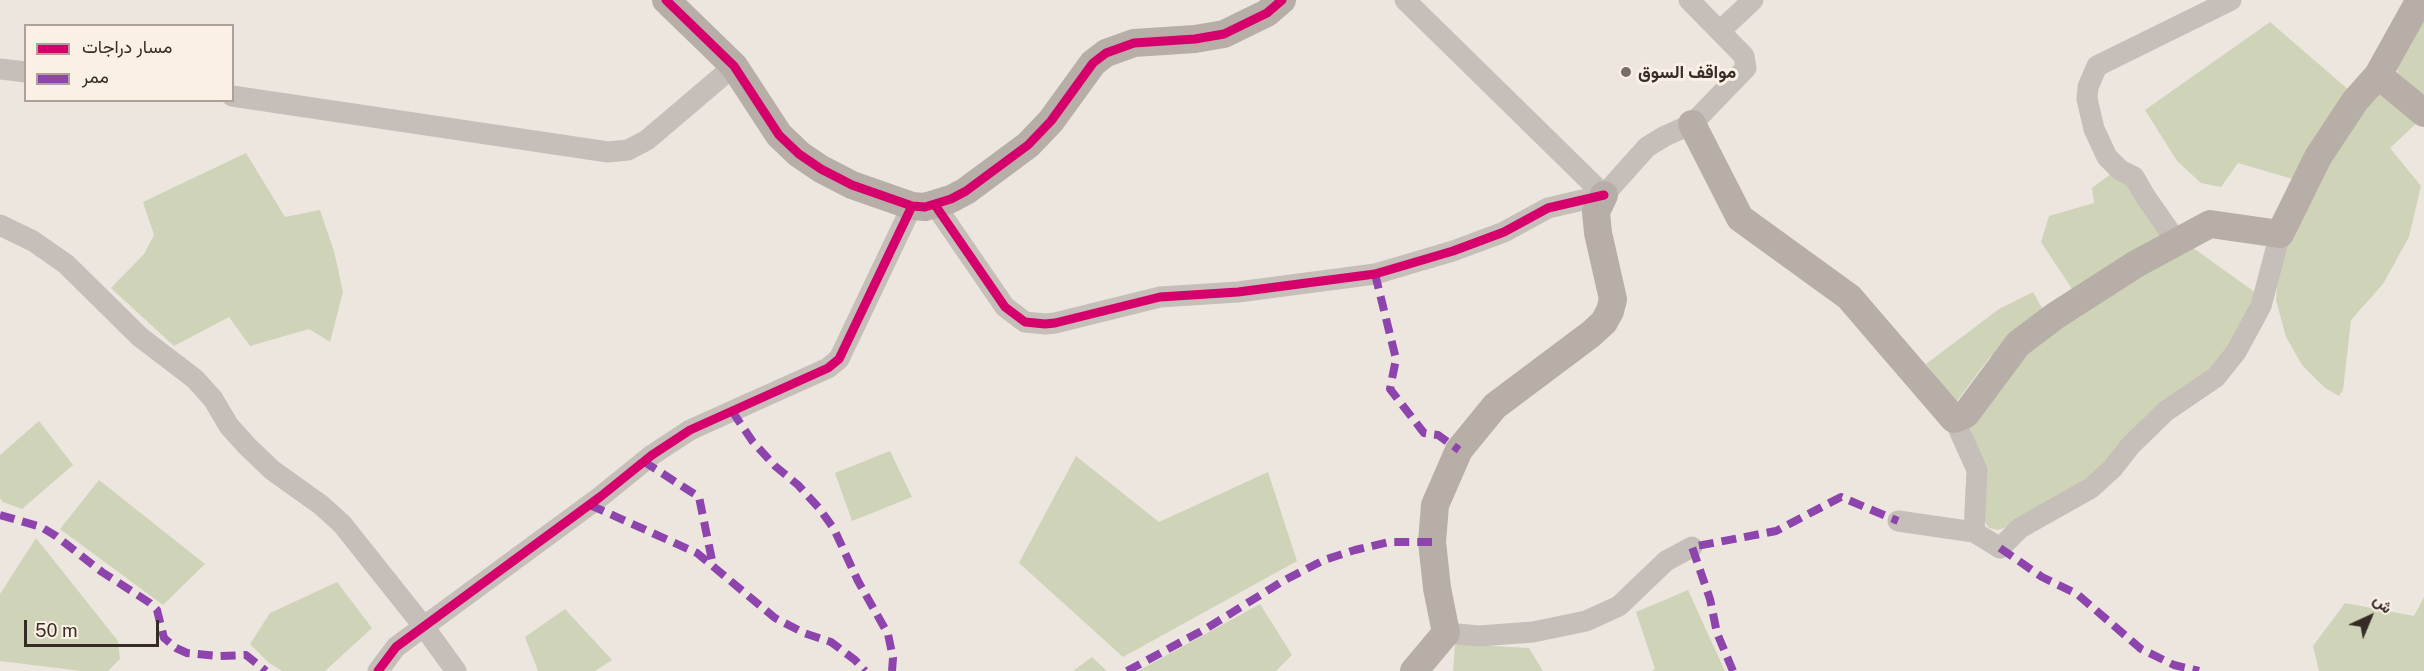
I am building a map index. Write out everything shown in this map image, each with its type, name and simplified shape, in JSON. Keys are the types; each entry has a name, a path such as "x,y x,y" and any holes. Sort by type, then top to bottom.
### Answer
{"street":[{"path":"666,0 734,66 779,135 799,154 852,186 924,206 966,191 1028,145 1051,121 1093,63 1106,53 1134,43 1195,39 1224,34 1267,13 1282,0"},
{"path":"1405,0 1604,195"},
{"path":"1446,633 1437,588 1432,542 1435,506 1459,450 1495,406 1604,322 1613,299 1598,233 1596,212 1604,195 1647,147 1692,124 1746,68 1744,56 1689,0"},
{"path":"1720,31 1753,0"},
{"path":"2177,242 2134,177 2120,170 2107,156 2094,129 2087,99 2088,87 2097,66 2231,0"},
{"path":"1898,521 1974,532 2000,548 2020,528 2091,488 2113,468 2130,446 2166,411 2216,377 2236,352 2261,306 2280,234 2318,157 2355,101 2378,75 2416,2"},
{"path":"234,96 608,152 628,150 647,140 734,66"},
{"path":"0,69 24,72"},
{"path":"2378,75 2424,113"},
{"path":"1692,124 1740,218 1849,297 1954,419 1977,470 1974,532"},
{"path":"924,206 1005,307 1025,322 1045,324 1160,297 1238,292 1376,274 1453,252 1504,232 1548,208 1604,195"},
{"path":"378,671 396,647 600,497 652,455 690,430 828,368 839,358 924,206"},
{"path":"1954,419 1966,414 2018,344 2092,291 2136,264 2210,224 2280,234"},
{"path":"0,225 33,242 66,264 140,337 195,379 213,399 229,426 247,446 272,470 321,505 342,524 456,671"},
{"path":"1446,633 1479,636 1533,632 1586,621 1619,606 1666,561 1692,547"},
{"path":"1414,671 1446,633"}],"green space":[{"path":"2424,6 2424,97 2398,73 2394,55"},
{"path":"2270,22 2350,91 2296,180 2238,163 2221,187 2201,183 2177,161 2145,110"},
{"path":"2379,85 2420,120 2390,148 2421,186 2409,237 2383,284 2351,320 2343,390 2339,396 2325,388 2302,365 2286,337 2276,300 2279,260 2290,228"},
{"path":"246,153 285,217 320,210 334,251 343,292 330,342 309,329 250,346 229,317 174,346 111,288 144,254 154,235 143,202"},
{"path":"2116,170 2168,238 2072,289 2041,242 2049,216 2094,203 2092,188"},
{"path":"2189,245 2259,295 2218,365 2088,481 2013,525 1998,530 1989,528 1982,518 1967,426 2020,352"},
{"path":"2033,292 2045,313 1989,358 1954,405 1926,364 1999,309"},
{"path":"39,421 73,465 22,509 3,502 0,498 0,455"},
{"path":"890,451 912,497 852,521 835,473"},
{"path":"1076,456 1159,522 1268,472 1297,561 1123,657 1019,563"},
{"path":"99,480 205,564 163,605 60,529"},
{"path":"36,538 118,641 120,659 108,671 81,671 0,661 0,594"},
{"path":"337,582 372,628 325,671 282,671 269,663 250,644 270,613"},
{"path":"1688,590 1725,671 1652,671 1655,669 1636,612"},
{"path":"2424,597 2424,671 2319,671 2313,646 2345,603 2414,616"},
{"path":"1260,604 1292,655 1276,671 1138,671"},
{"path":"565,609 612,660 595,671 538,671 525,637"},
{"path":"1455,644 1529,648 1543,671 1453,671"},
{"path":"1092,657 1107,671 1073,671"}],"marked path":[{"path":"1375,274 1396,359 1390,389 1424,433 1438,435 1459,450"},
{"path":"732,411 753,442 775,466 798,485 834,529 858,581 888,634 893,658 892,671"},
{"path":"643,461 699,497 713,565"},
{"path":"1733,671 1717,633 1710,599 1692,547 1776,531 1841,497 1898,521"},
{"path":"590,505 697,553 775,618 804,633 831,642 855,660 865,671"},
{"path":"0,515 41,527 102,572 150,603 157,610 164,638 176,648 187,653 219,656 246,655 266,671"},
{"path":"1127,671 1207,628 1283,581 1324,560 1389,542 1432,542"},
{"path":"2000,548 2042,577 2077,594 2141,649 2174,665 2199,671"}],"cycle path":[{"path":"666,0 734,66 779,135 799,154 821,169 852,185 912,206 925,207 951,199 966,191 1028,145 1051,121 1093,63 1106,53 1134,43 1195,39 1224,34 1267,13 1282,0"},
{"path":"935,205 1005,307 1025,322 1045,324 1160,297 1238,292 1375,274 1453,251 1504,232 1548,208 1604,195"},
{"path":"378,671 396,647 600,497 652,455 690,430 828,368 839,359 912,206"}],"place":[{"name":"مواقف السوق","path":"1626,72"}]}
